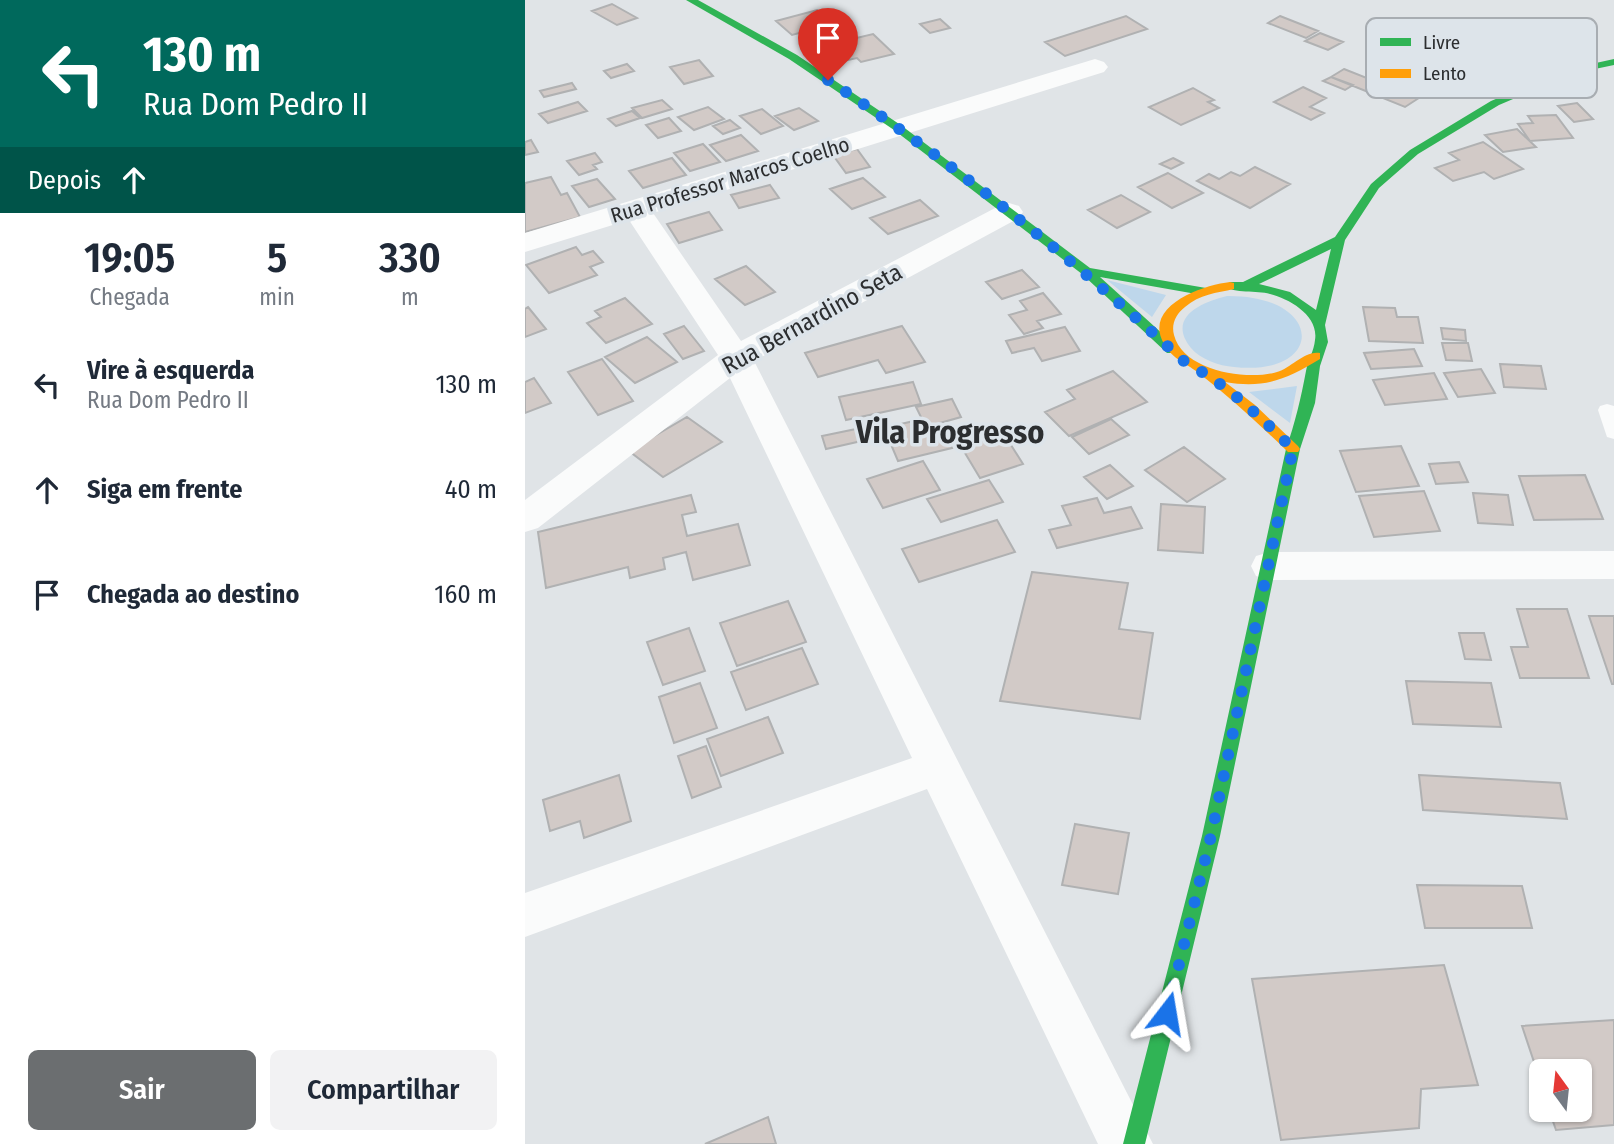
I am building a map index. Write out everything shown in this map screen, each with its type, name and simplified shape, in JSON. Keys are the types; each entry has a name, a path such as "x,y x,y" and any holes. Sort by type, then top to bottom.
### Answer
{"main road":[{"path":"691,0 793,57 898,128 1086,271 1186,363 1205,373 1250,408 1293,449"},
{"path":"1134,1144 1211,836 1293,449 1308,401 1315,356 1322,340 1319,324 1339,240 1375,187 1414,152 1507,98"},
{"path":"1244,286 1339,240"},
{"path":"1086,271 1202,291 1244,286 1269,290 1291,298 1308,310 1319,324"},
{"path":"1173,350 1166,337 1165,322 1172,310 1185,299 1202,291"},
{"path":"1205,373 1243,380 1281,377 1301,368 1315,356"}],"street":[{"name":"Rua Professor Marcos Coelho","path":"525,243 1095,67"},
{"path":"636,209 736,356 1126,1144"},
{"name":"Rua Bernardino Seta","path":"525,519 736,356 1009,212"},
{"path":"1270,566 1614,565"},
{"path":"525,915 940,766"}],"lane":[{"path":"1607,410 1614,433"}],"shaded area":[{"path":"1107,280 1166,295 1152,317"},
{"path":"1227,296 1259,299 1282,308 1297,321 1302,335 1298,349 1285,360 1264,367 1228,366 1199,355 1184,337 1185,320 1198,307"},
{"path":"1297,386 1290,423 1249,392"}],"building":[{"path":"612,4 637,18 617,25 592,11"},
{"path":"817,10 832,24 792,35 776,21"},
{"path":"1126,16 1147,29 1065,56 1045,42"},
{"path":"1280,16 1318,31 1306,38 1268,23"},
{"path":"940,19 950,28 930,33 920,24"},
{"path":"1320,33 1343,42 1328,50 1305,41"},
{"path":"873,34 894,54 861,62 857,58 839,62 823,46"},
{"path":"699,60 713,76 684,84 670,67"},
{"path":"627,64 634,71 611,78 604,71"},
{"path":"1344,69 1366,78 1366,91 1331,77"},
{"path":"1331,77 1353,85 1345,90 1323,81"},
{"path":"572,83 576,89 544,97 540,91"},
{"path":"1303,87 1326,98 1310,107 1324,113 1311,120 1274,102"},
{"path":"1193,88 1214,100 1208,102 1219,108 1181,125 1149,107"},
{"path":"1383,98 1419,98 1405,107"},
{"path":"662,100 672,109 642,118 632,108"},
{"path":"578,102 587,111 548,123 539,114"},
{"path":"1577,103 1593,119 1574,122 1558,106"},
{"path":"708,107 724,119 694,130 678,117"},
{"path":"799,108 818,121 794,130 775,116"},
{"path":"762,109 783,126 761,134 740,116"},
{"path":"632,111 640,118 616,126 608,119"},
{"path":"1556,115 1573,138 1530,141 1518,124 1533,123 1528,116"},
{"path":"669,118 681,131 658,138 646,125"},
{"path":"730,120 740,128 723,134 713,126"},
{"path":"1517,129 1536,147 1503,152 1485,135"},
{"path":"741,135 758,151 726,161 710,145"},
{"path":"531,140 538,152 525,155 525,142"},
{"path":"1483,142 1523,169 1494,179 1484,172 1453,181 1435,168 1459,160 1449,153"},
{"path":"703,144 720,162 690,171 674,153"},
{"path":"857,149 870,167 846,173 833,155"},
{"path":"595,153 602,162 593,165 597,169 579,175 567,161"},
{"path":"672,158 686,175 643,188 629,171"},
{"path":"1173,158 1183,163 1171,169 1160,164"},
{"path":"1255,167 1290,184 1250,208 1197,181 1209,174 1219,179 1231,172 1240,176"},
{"path":"1168,173 1203,193 1172,208 1138,187"},
{"path":"551,177 561,195 567,193 580,217 525,232 525,183"},
{"path":"863,178 885,197 852,209 830,189"},
{"path":"597,179 615,199 589,207 572,186"},
{"path":"770,185 779,198 739,208 731,195"},
{"path":"1121,195 1150,212 1117,228 1088,210"},
{"path":"920,200 938,216 888,234 870,218"},
{"path":"709,212 722,230 679,243 667,224"},
{"path":"576,247 582,255 593,251 603,262 590,267 597,275 549,293 526,265"},
{"path":"746,266 775,292 745,305 715,279"},
{"path":"1022,270 1039,287 1002,299 986,282"},
{"path":"1043,293 1061,314 1037,321 1043,328 1024,334 1009,315 1027,310 1020,301"},
{"path":"625,298 652,324 606,343 587,323 601,317 595,311"},
{"path":"528,307 546,329 525,337 525,309"},
{"path":"1363,307 1395,308 1397,317 1418,317 1423,343 1369,341"},
{"path":"684,326 704,351 683,359 664,334"},
{"path":"902,326 925,362 886,373 878,360 818,377 805,353"},
{"path":"1065,327 1080,351 1042,361 1034,348 1012,353 1006,341"},
{"path":"1441,328 1465,330 1466,341 1443,339"},
{"path":"647,337 677,362 635,383 605,357"},
{"path":"1442,343 1468,343 1472,361 1446,360"},
{"path":"1414,349 1422,366 1371,369 1364,353"},
{"path":"602,359 633,401 598,415 568,372"},
{"path":"1500,364 1541,366 1546,389 1504,387"},
{"path":"1481,369 1495,393 1458,397 1444,373"},
{"path":"1113,371 1147,402 1069,436 1045,412 1075,399 1067,390"},
{"path":"1434,373 1447,399 1385,405 1373,380"},
{"path":"534,378 551,403 525,413 525,382"},
{"path":"913,382 921,404 846,420 839,397"},
{"path":"952,399 961,417 940,423 952,448 898,461 884,428 922,419 916,407"},
{"path":"687,417 722,442 663,477 629,451"},
{"path":"1111,419 1129,435 1089,454 1072,437"},
{"path":"861,428 866,440 826,449 822,436"},
{"path":"1004,434 1023,464 980,478 962,448"},
{"path":"1401,446 1419,486 1356,492 1340,451"},
{"path":"1184,447 1225,479 1187,502 1145,470"},
{"path":"923,461 940,490 883,508 867,479"},
{"path":"1459,462 1468,482 1436,484 1429,464"},
{"path":"1110,465 1133,486 1107,499 1084,477"},
{"path":"1585,475 1603,519 1534,520 1519,476"},
{"path":"989,480 1003,502 941,522 927,499"},
{"path":"1424,491 1440,531 1374,537 1359,496"},
{"path":"1473,493 1508,495 1513,525 1478,523"},
{"path":"691,495 696,512 682,515 687,536 738,524 750,565 693,580 686,552 663,558 665,569 630,578 628,567 546,588 538,532"},
{"path":"1097,498 1104,513 1131,507 1142,528 1057,548 1049,530 1071,525 1062,506"},
{"path":"1161,504 1205,507 1203,553 1158,550"},
{"path":"997,520 1015,552 919,582 902,549"},
{"path":"1032,572 1128,583 1119,629 1153,633 1140,719 1000,701"},
{"path":"788,601 806,642 737,666 720,623"},
{"path":"1517,609 1567,609 1589,678 1520,678 1511,647 1528,647"},
{"path":"1589,616 1614,616 1614,684 1612,684"},
{"path":"689,628 705,671 663,685 647,642"},
{"path":"1459,633 1484,633 1491,660 1465,659"},
{"path":"802,648 818,684 746,710 731,672"},
{"path":"1406,681 1491,683 1501,727 1413,724"},
{"path":"700,683 717,728 674,743 659,697"},
{"path":"768,717 783,753 721,776 707,739"},
{"path":"706,746 721,787 692,798 678,756"},
{"path":"619,775 631,821 584,838 580,821 550,831 543,800"},
{"path":"1419,775 1560,783 1567,819 1423,810"},
{"path":"1075,824 1129,833 1118,894 1062,885"},
{"path":"1417,885 1522,886 1532,928 1425,928"},
{"path":"1444,965 1478,1085 1421,1089 1419,1128 1281,1140 1252,979"},
{"path":"1614,1020 1614,1125 1556,1130 1553,1122 1593,1122 1593,1059 1533,1059 1522,1026"},
{"path":"768,1117 776,1144 705,1144"}],"traffic: fast":[{"path":"691,0 793,57 898,128 1086,271 1172,350"},
{"path":"1597,66 1614,62"},
{"path":"1319,324 1339,240 1375,186 1414,152 1507,98"},
{"path":"1244,286 1339,240"},
{"path":"1086,271 1202,291"},
{"path":"1134,1144 1211,836 1293,449 1308,403 1322,338 1318,322 1310,310 1299,302 1272,290 1230,286"}],"traffic: slow":[{"path":"1230,286 1208,290 1189,298 1177,307 1168,319 1166,331 1169,342 1187,361 1212,374 1256,380 1287,373 1315,356"},
{"path":"1207,374 1250,408 1293,449"}],"district":[{"name":"Vila Progresso","path":"950,432"}],"route":[{"path":"828,80 898,128 1086,271 1186,363 1205,373 1250,408 1293,449 1211,836 1167,1013"}]}
